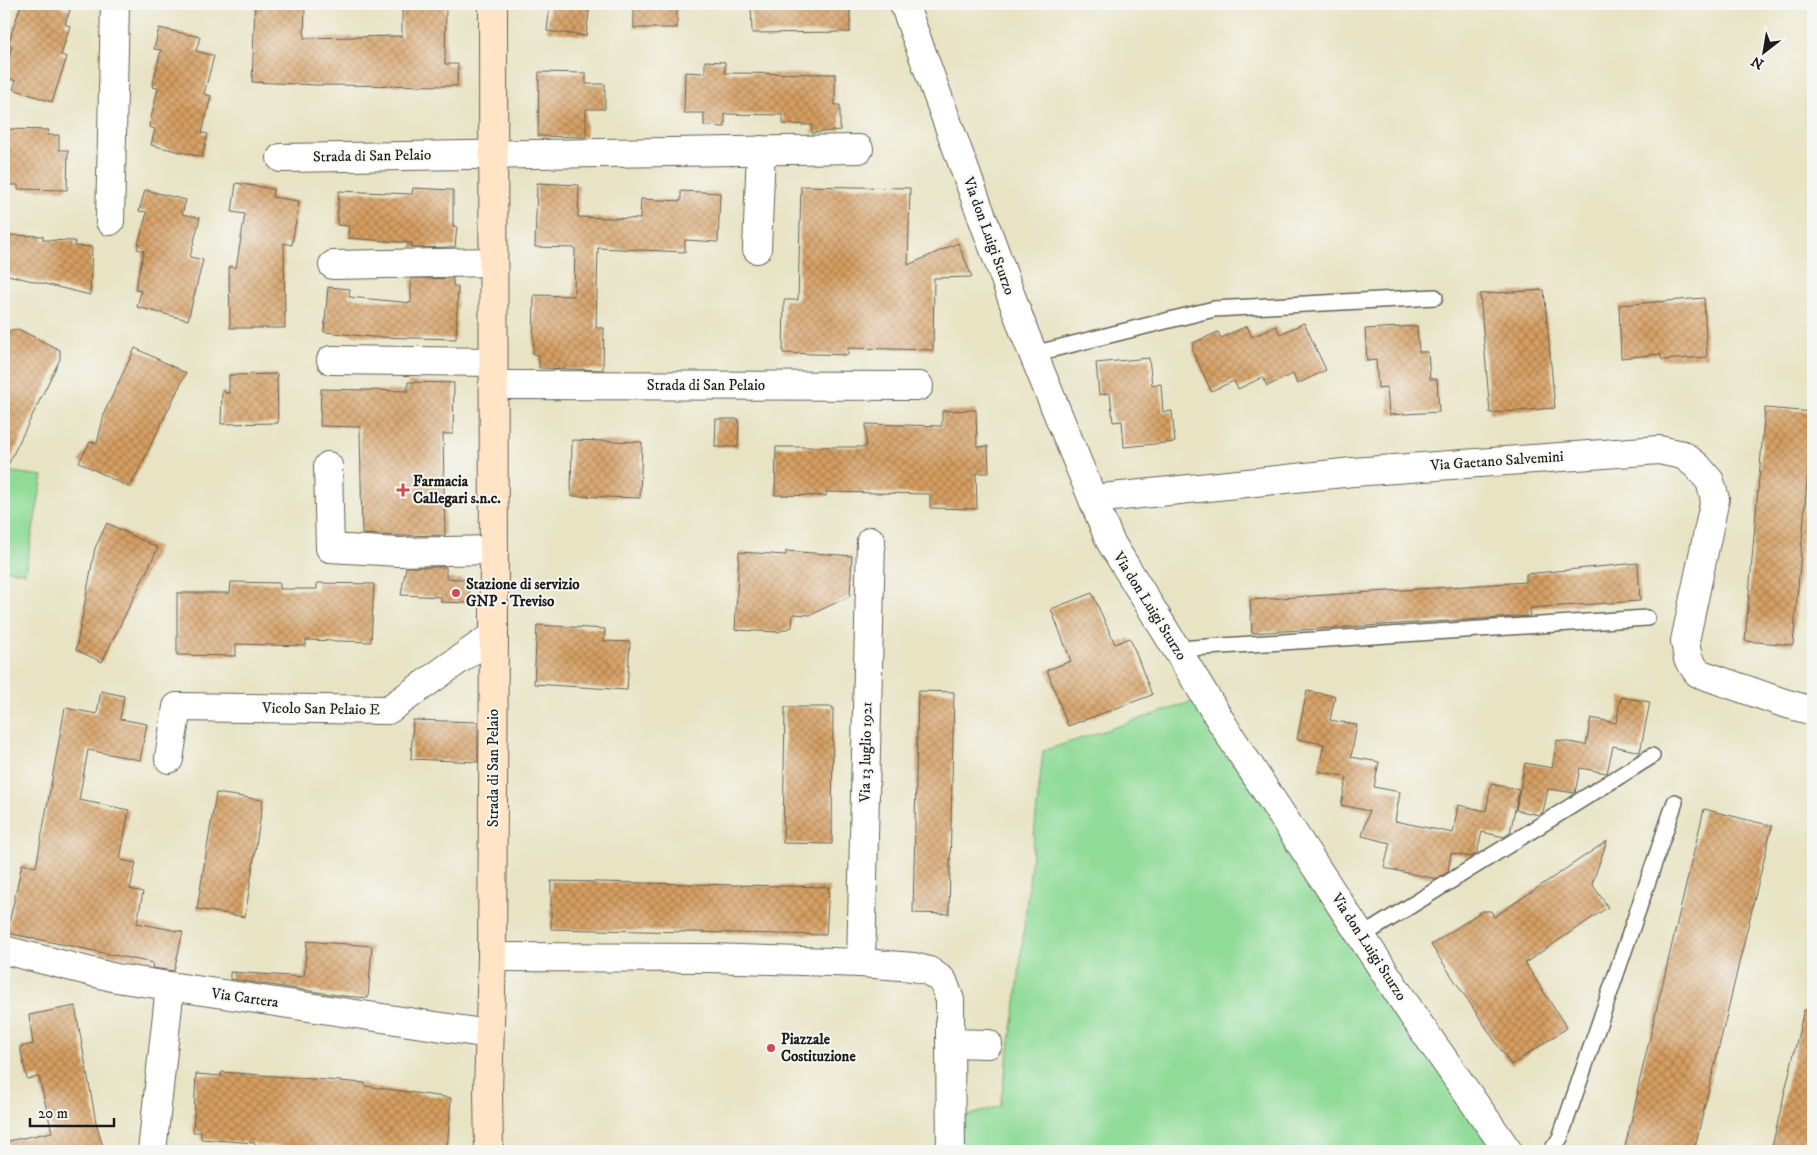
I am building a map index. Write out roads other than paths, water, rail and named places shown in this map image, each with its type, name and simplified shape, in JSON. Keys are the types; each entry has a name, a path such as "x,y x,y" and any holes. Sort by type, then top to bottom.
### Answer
{"main road":[{"name":"Strada di San Pelaio","path":"489,1151 494,635 493,4"}],"street":[{"path":"110,221 115,4"},
{"name":"Via don Luigi Sturzo","path":"904,4 1033,354 1110,541 1230,736 1420,1025 1508,1151"},
{"name":"Strada di San Pelaio","path":"281,158 859,149"},
{"path":"757,249 761,150"},
{"path":"332,265 493,262"},
{"name":"Strada di San Pelaio","path":"331,360 493,374 919,386"},
{"name":"Via Gaetano Salvemini","path":"1092,499 1382,469 1659,450 1683,455 1710,481 1715,499 1685,641 1688,659 1698,673 1784,703 1813,711"},
{"path":"328,466 330,548 398,552 494,550"},
{"name":"Via 13 luglio 1921","path":"861,963 871,541"},
{"name":"Vicolo San Pelaio E","path":"169,759 177,707 388,710 494,635"},
{"name":"Via Cartera","path":"4,950 116,978 490,1034"},
{"path":"492,957 710,958 861,963 914,967 929,971 943,981 950,1000 950,1151"},
{"path":"152,1151 170,987"},
{"path":"950,1043 988,1044"}],"lane":[{"path":"1033,354 1214,309 1435,297"},
{"path":"1177,649 1647,618"},
{"path":"1362,936 1652,756"},
{"path":"1551,1151 1560,1138 1675,802"}],"place":[{"name":"Farmacia Callegari s.n.c.","path":"403,490"},
{"name":"Stazione di servizio GNP - Treviso","path":"456,593"},
{"name":"Piazzale Costituzione","path":"771,1048"}]}
